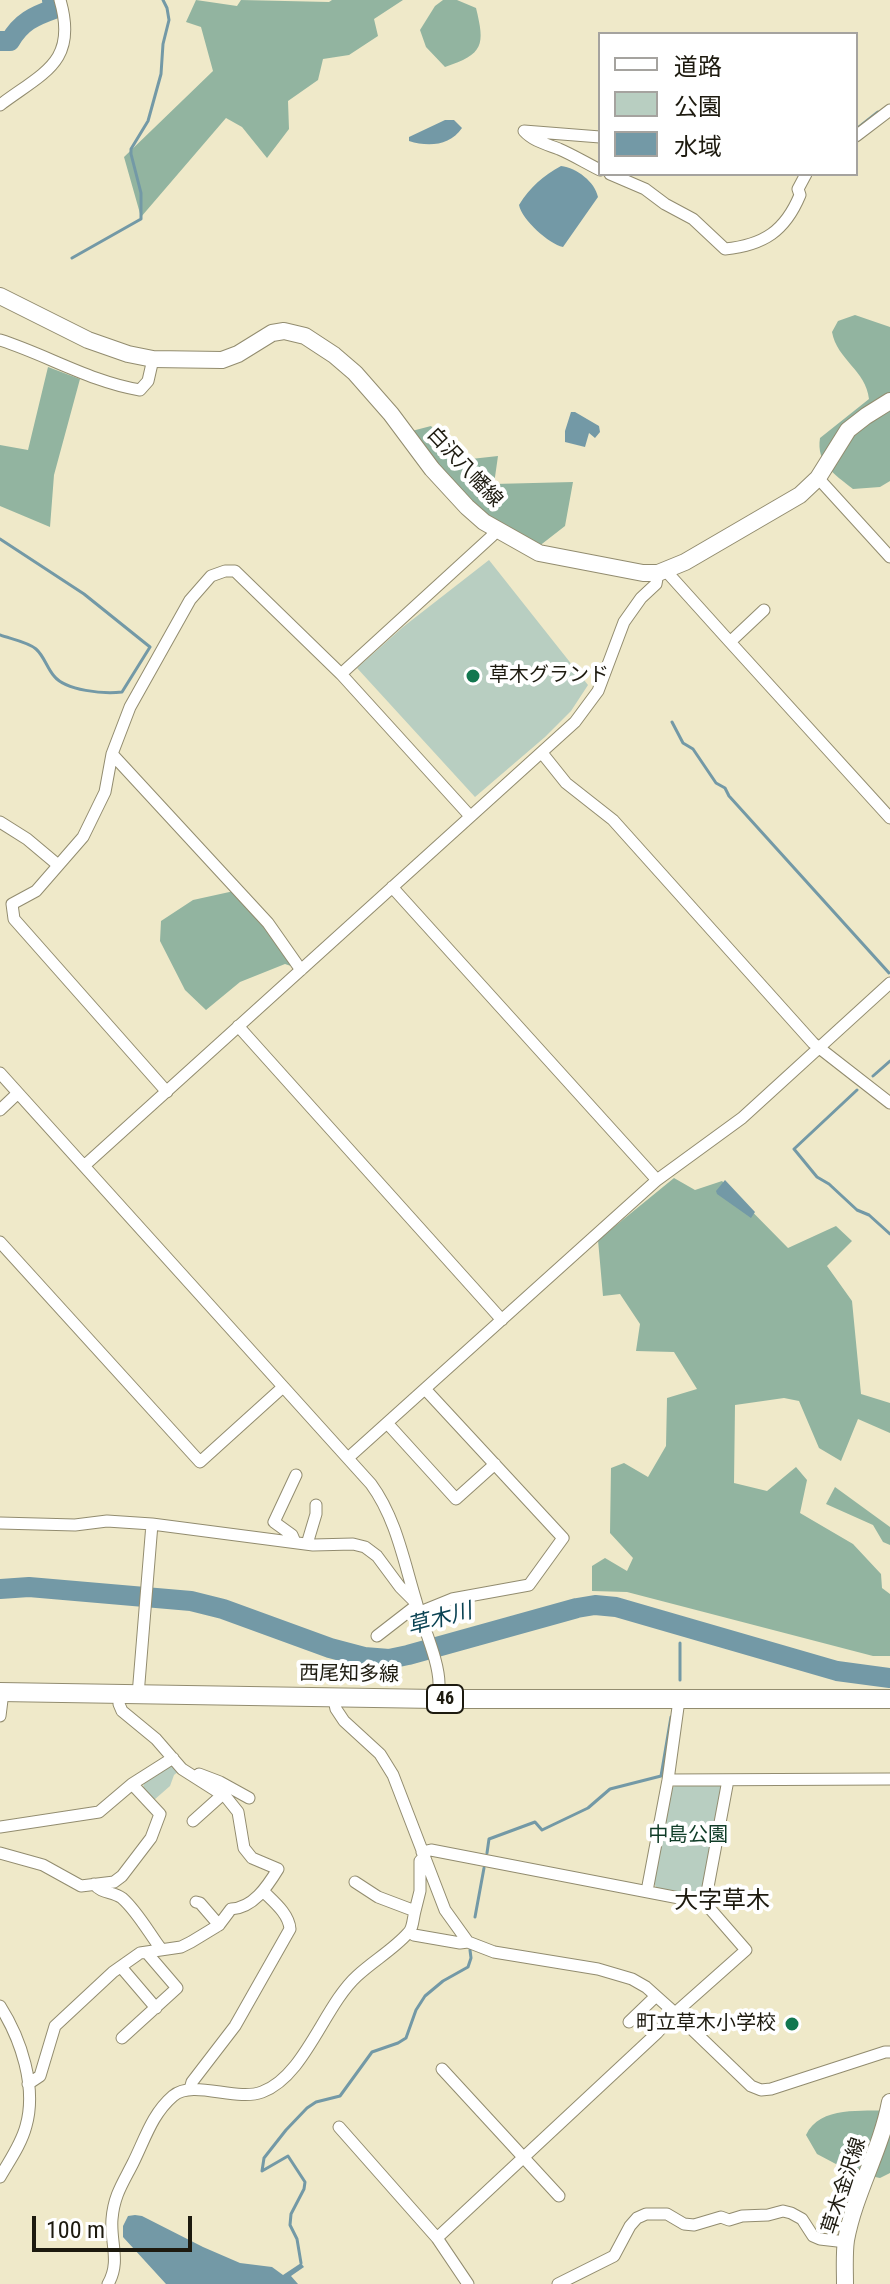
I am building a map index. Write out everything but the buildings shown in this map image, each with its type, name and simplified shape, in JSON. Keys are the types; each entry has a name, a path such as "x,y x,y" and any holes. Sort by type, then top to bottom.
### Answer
{"main road":[{"name":"白沢八幡線","path":"0,296 88,340 153,359 222,360 272,333 284,331 305,336 355,373 432,469 467,507 497,530 539,553 606,566 662,572"},
{"path":"662,572 800,495 818,478 848,430 890,401"},
{"name":"西尾知多線","path":"1,1692 436,1699 890,1699"},
{"name":"草木金沢線","path":"845,2284 846,2242 885,2129 890,2102"}],"street":[{"path":"0,105 53,65 63,52 67,26 60,0"},
{"path":"858,134 890,110"},
{"path":"598,137 524,131 540,142 598,169"},
{"path":"615,176 645,189 693,219 725,249 754,244 791,216 805,176"},
{"path":"0,340 88,375 140,390 148,381 153,359"},
{"path":"818,478 890,557"},
{"path":"341,674 497,530"},
{"path":"167,1092 14,919 12,904 36,891 70,854 91,824 105,792 112,754 130,707 190,600 211,576 235,571 341,674 470,816"},
{"path":"84,1166 575,722 598,691 624,622 641,598 656,584 662,572 890,818"},
{"path":"730,642 764,610"},
{"path":"542,753 566,783 613,820 819,1048 890,1103"},
{"path":"112,754 268,923 301,970"},
{"path":"0,822 27,839 58,865"},
{"path":"392,887 657,1180"},
{"path":"348,1458 657,1180 742,1118 890,983"},
{"path":"238,1026 502,1320"},
{"path":"0,1073 383,1500 411,1579 435,1663 439,1687 436,1699"},
{"path":"0,1110 18,1093"},
{"path":"0,1242 200,1462 283,1387"},
{"path":"377,1636 417,1607 529,1585 563,1538 425,1389"},
{"path":"387,1423 456,1499 495,1464"},
{"path":"296,1475 274,1522 301,1543"},
{"path":"301,1543 316,1514 316,1505"},
{"path":"0,1523 75,1525 107,1521 301,1543 353,1544 365,1547 377,1556 417,1607"},
{"path":"28,2084 40,2076 55,2026 121,1967 140,1953 181,1947 219,1925 231,1909 240,1909 264,1892 278,1869 252,1858 244,1848 238,1812 222,1795 182,1769 156,1739 122,1711 145,1609 152,1524"},
{"path":"0,1716 1,1692"},
{"path":"333,1696 336,1709 344,1721 380,1754 393,1775 445,1910 468,1942"},
{"path":"647,1891 679,1700"},
{"path":"0,1827 99,1812 132,1784 173,1758"},
{"path":"193,1775 208,1777 249,1798"},
{"path":"668,1780 890,1779"},
{"path":"705,1903 728,1780"},
{"path":"0,1853 43,1865 81,1886 114,1882 151,1838 160,1814 132,1784"},
{"path":"193,1821 222,1795"},
{"path":"108,2284 116,2256 112,2221 114,2201 152,2120 179,2092 190,2089 251,2095 261,2093 281,2081 354,1979 410,1932 420,1891 420,1861 423,1854 431,1850 705,1903 746,1950 437,2238"},
{"path":"355,1882 378,1897 415,1911"},
{"path":"94,1884 99,1891 115,1894 124,1900 161,1949"},
{"path":"190,2089 192,2082 235,2026 290,1929 291,1924 283,1912 264,1892"},
{"path":"196,1902 219,1925"},
{"path":"410,1932 632,1979 646,1987 746,2081 761,2090 890,2052"},
{"path":"122,2038 177,1988 147,1953"},
{"path":"121,1967 156,2008"},
{"path":"629,2022 655,1997"},
{"path":"0,2006 18,2043 28,2084 29,2104 19,2144 0,2177"},
{"path":"442,2069 559,2196"},
{"path":"339,2127 437,2238 468,2284"},
{"path":"558,2284 614,2256 630,2226 646,2214 667,2214 684,2224 694,2225 721,2217 729,2220 783,2211 802,2219 813,2236 846,2242"}],"green space":[{"path":"196,0 237,6 241,0 403,0 374,19 378,36 349,55 323,59 318,80 288,101 289,129 267,158 242,127 226,118 141,217 124,157 213,71 201,27 186,22"},
{"path":"443,0 457,0 476,8 480,31 480,40 474,52 468,58 445,67 426,47 420,30 435,6"},
{"path":"855,315 890,327 890,481 880,487 853,489 828,467 819,447 820,438 869,399 863,380 839,350 832,332 838,321"},
{"path":"48,367 80,379 54,475 50,527 0,506 0,445 28,450"},
{"path":"431,426 462,460 498,456 494,484 573,482 565,526 538,547 487,518 408,432"},
{"name":"草木グランド","path":"489,560 588,685 571,711 545,737 475,797 357,668 403,627"},
{"path":"234,891 265,923 292,961 291,966 285,964 240,982 206,1010 185,990 160,941 161,921 193,900"},
{"path":"674,1178 695,1190 722,1181 788,1248 836,1226 852,1241 827,1266 852,1301 861,1394 890,1403 890,1433 858,1419 841,1461 819,1448 799,1401 784,1398 735,1405 734,1483 767,1491 796,1467 807,1480 800,1513 853,1544 881,1574 882,1588 890,1594 890,1656 873,1656 627,1592 592,1591 592,1566 605,1558 627,1571 633,1558 610,1533 611,1468 624,1463 648,1477 666,1446 667,1398 697,1389 674,1352 636,1351 640,1324 620,1294 603,1296 598,1240"},
{"path":"835,1487 890,1527 890,1545 883,1542 873,1525 826,1504"},
{"path":"173,1765 179,1771 170,1786 154,1800 143,1789 144,1782"},
{"name":"中島公園","path":"675,1786 724,1786 703,1897 657,1889 654,1883 671,1789"},
{"path":"890,2110 890,2173 880,2178 851,2172 817,2154 806,2135 813,2125 832,2114"}],"water":[{"path":"445,120 454,120 462,128 445,142 424,144 409,141 409,137"},
{"path":"561,166 584,177 598,197 563,247 537,230 519,205 537,182"},
{"path":"571,412 599,426 600,432 595,438 589,433 585,447 565,442"},
{"path":"725,1180 755,1212 751,1218 717,1194"},
{"path":"135,2215 240,2263 272,2267 283,2275 301,2263 304,2267 291,2276 298,2284 166,2284 123,2237 123,2226 128,2216"}],"waterway":[{"path":"0,41 10,41 29,20 54,9 52,0"},
{"path":"72,258 141,219 141,193 131,149 148,121 161,74 163,44 169,20 163,0"},
{"path":"859,127 878,112"},
{"path":"0,539 84,594 150,647 122,692 96,692 60,681 36,649 0,635"},
{"path":"672,722 683,743 693,749 716,783 725,788 889,973"},
{"path":"873,1076 890,1061"},
{"path":"857,1090 794,1149 817,1177 890,1234"},
{"name":"草木川","path":"0,1589 29,1587 191,1601 223,1609 330,1648 364,1657 389,1659 577,1608 595,1605 616,1607 837,1671 890,1678"},
{"path":"680,1643 680,1680"},
{"path":"487,1853 489,1839 535,1822 542,1830 588,1808 610,1789 661,1776 671,1717"},
{"path":"475,1917 484,1868"},
{"path":"301,2263 297,2239 290,2225 291,2214 305,2182 288,2156 262,2171 264,2158 307,2108 316,2102 340,2096 372,2052 406,2038 416,2010 425,1996 468,1967 470,1950"}],"place":[{"name":"草木グランド","path":"473,676"},
{"name":"町立草木小学校","path":"792,2024"}],"district":[{"name":"大字草木","path":"722,1902"}]}
